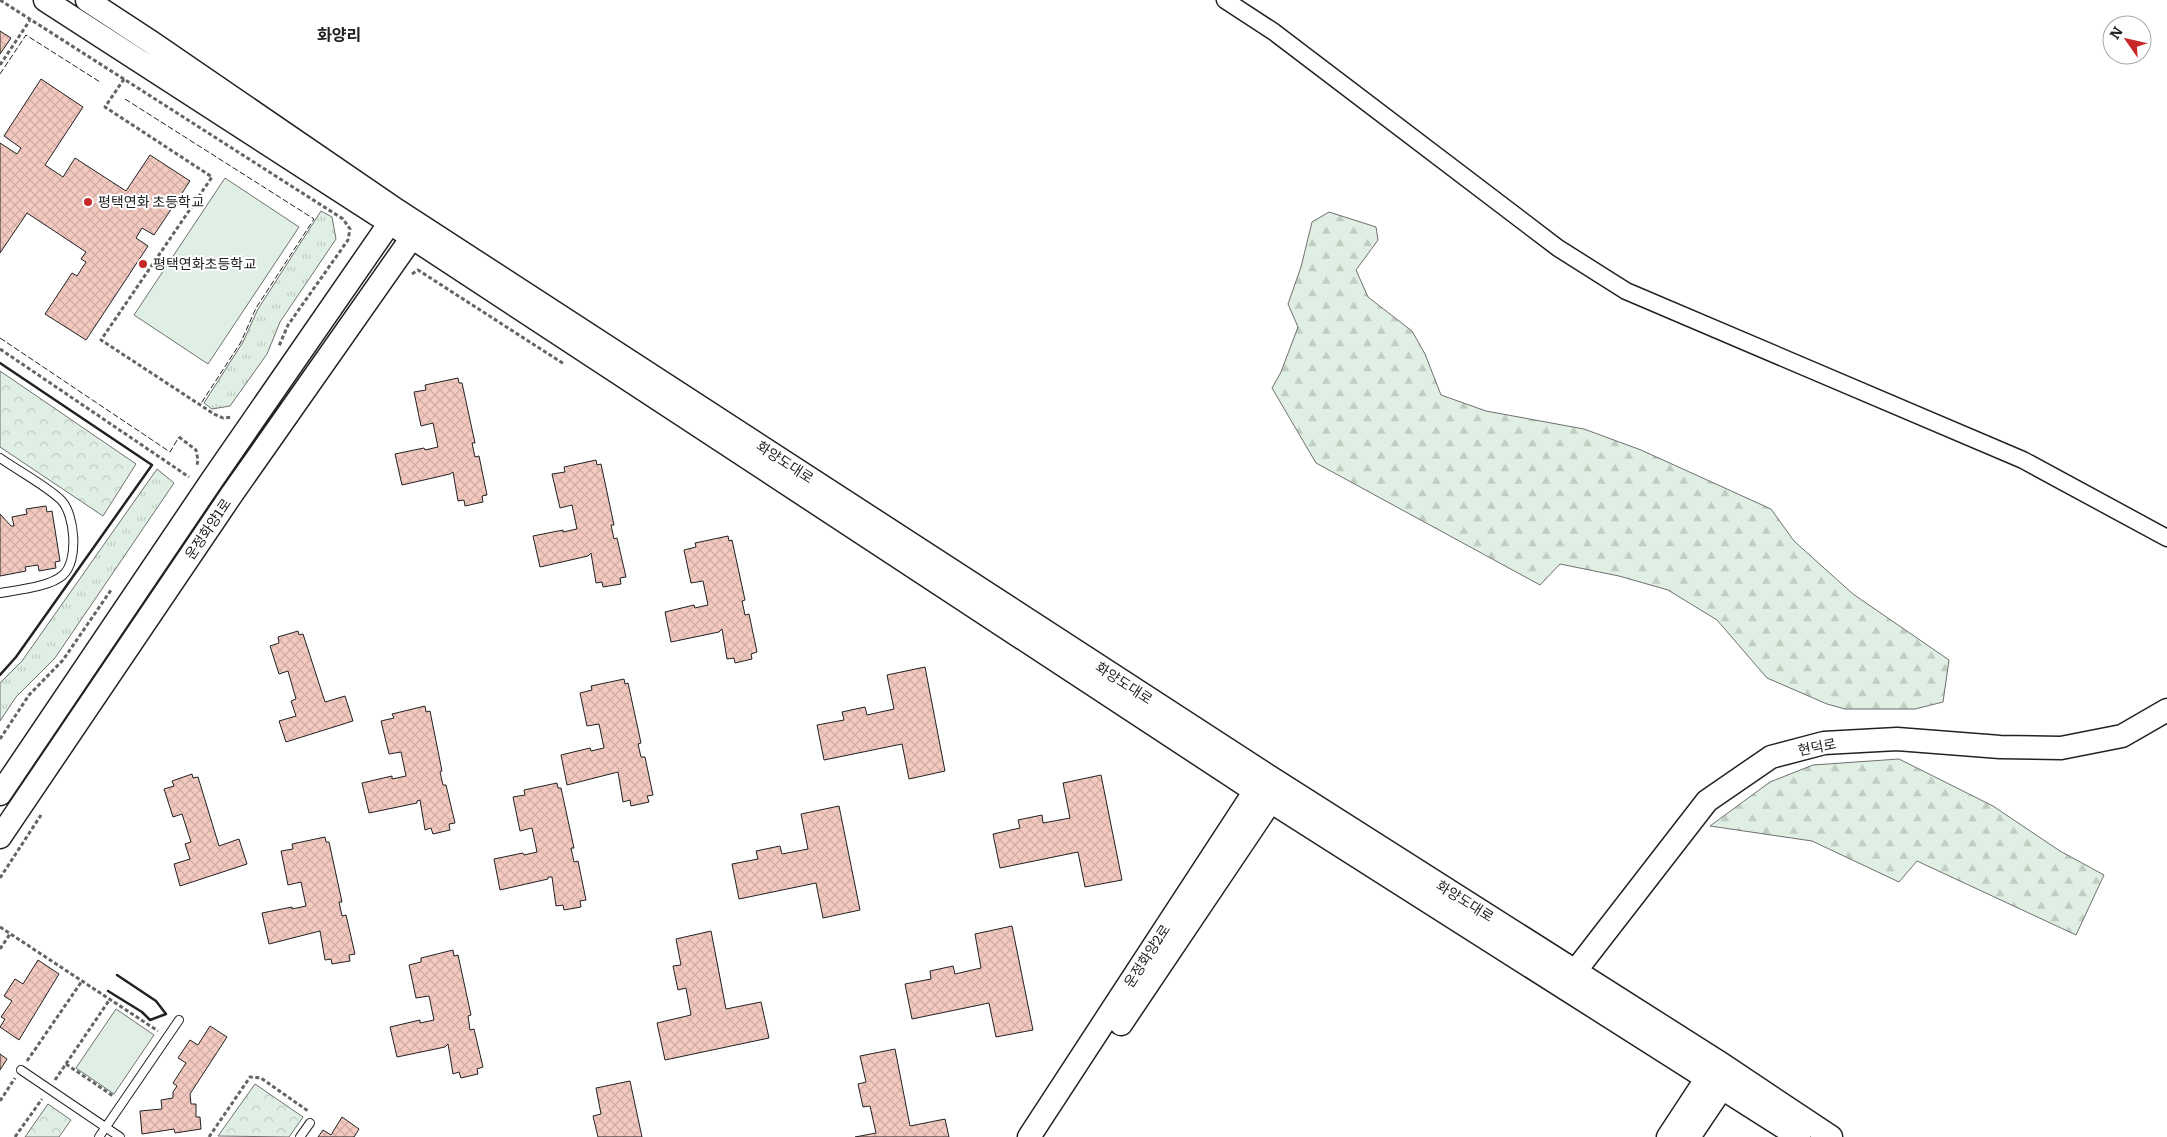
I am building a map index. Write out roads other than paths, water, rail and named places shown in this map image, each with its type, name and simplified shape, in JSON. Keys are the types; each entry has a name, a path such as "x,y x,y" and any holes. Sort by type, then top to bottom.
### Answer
{"street":[{"path":"45,0 394,217"},
{"path":"86,0 151,42 394,217"},
{"path":"1225,0 1274,32 1558,248 1626,291 2023,460 2167,538"},
{"path":"0,794 212,480 394,217"},
{"name":"화양도대로","path":"394,217 1268,788 1720,1075 1830,1137"},
{"name":"운정화양1로","path":"0,838 232,494 416,232"},
{"name":"현덕로","path":"1569,978 1706,801 1771,757 1824,743 1896,739 2000,747 2061,748 2122,736 2167,710"},
{"name":"운정화양2로","path":"1029,1137 1268,788"},
{"name":"운정화양2로","path":"1046,1137 1268,788"},
{"path":"1668,1137 1720,1075"},
{"path":"1689,1137 1720,1075"},
{"name":"화양도대로","path":"1720,1075 1799,1137"}],"lane":[{"path":"0,458 61,500 70,513 74,535 71,558 64,575 52,582 0,593"},
{"path":"99,1137 179,1020"},
{"path":"21,1070 120,1137"},
{"path":"300,1137 310,1123"}],"place":[{"name":"평택연화 초등학교","path":"88,202"},
{"name":"평택연화초등학교","path":"143,264"}],"district":[{"name":"화양리","path":"339,35"}]}
